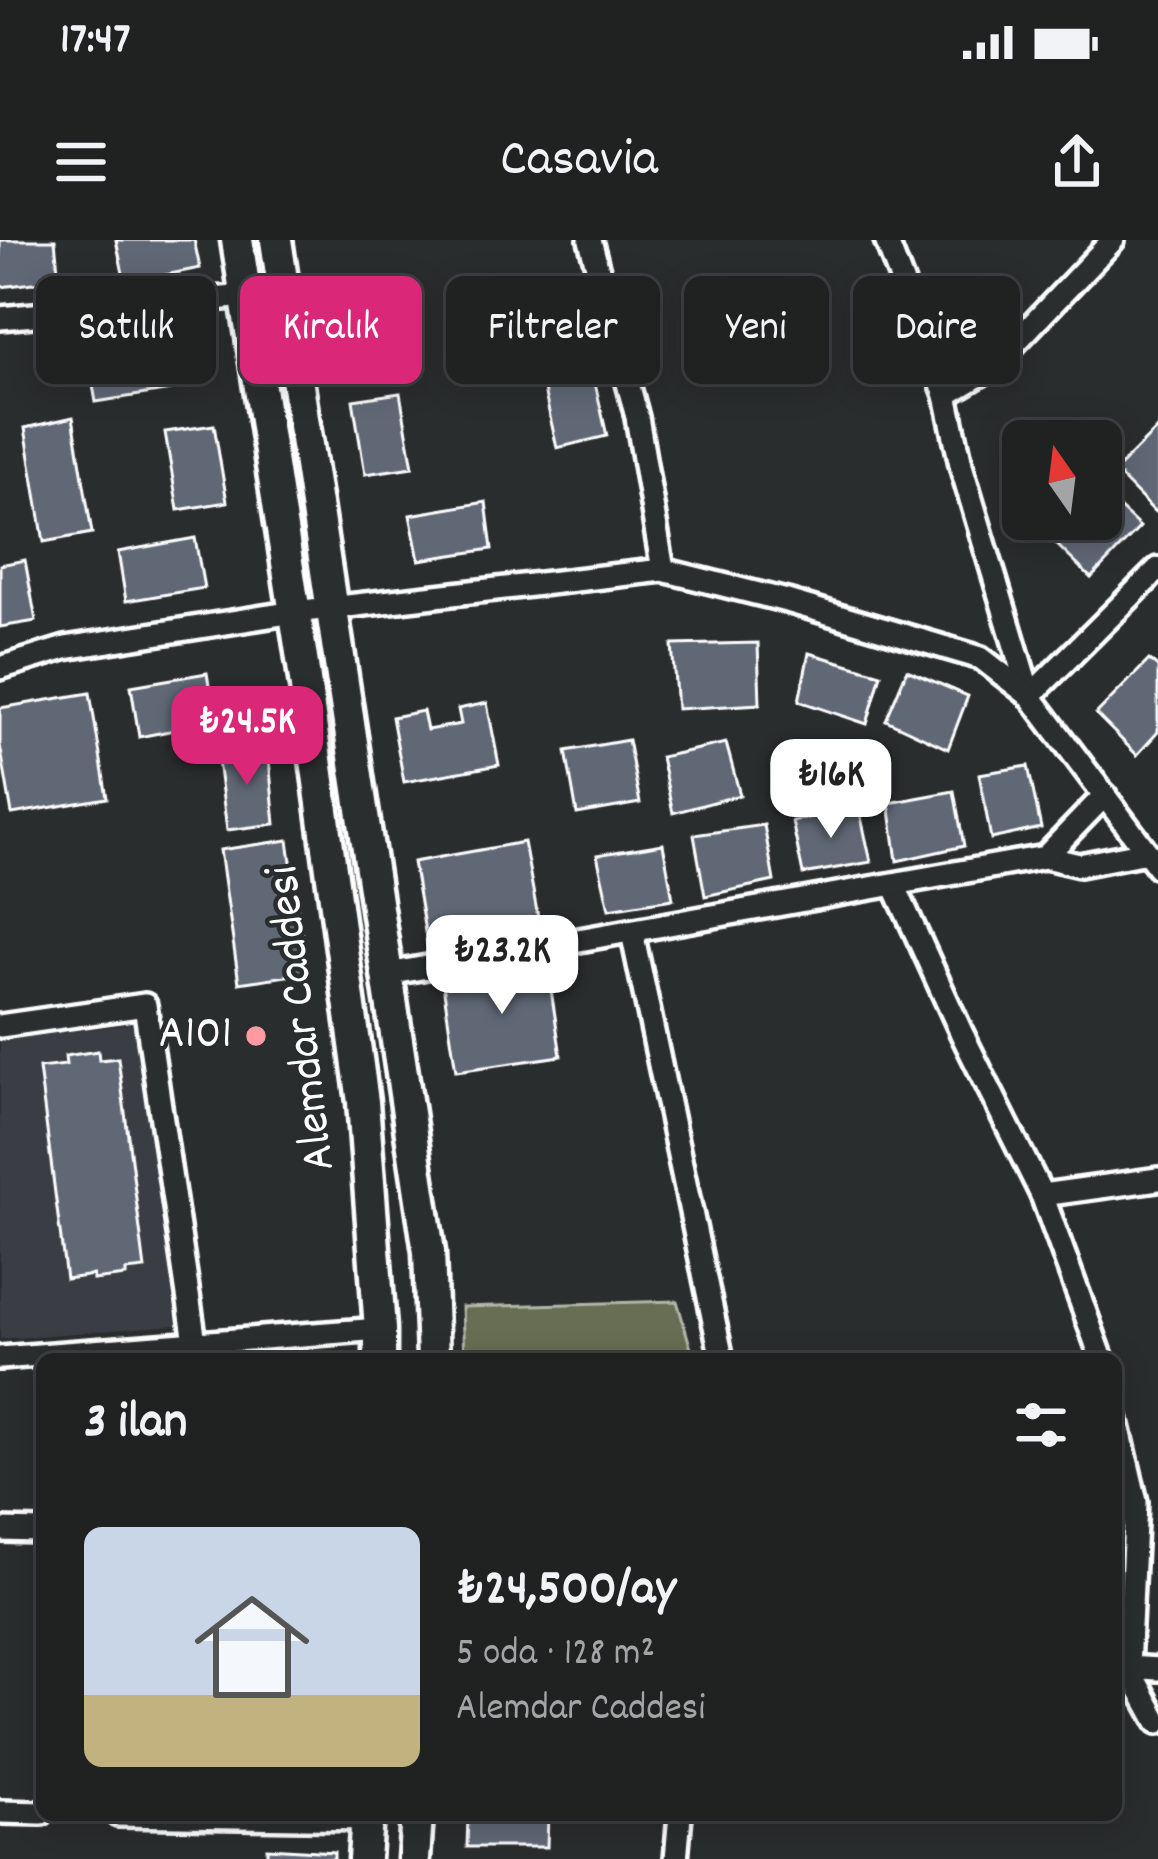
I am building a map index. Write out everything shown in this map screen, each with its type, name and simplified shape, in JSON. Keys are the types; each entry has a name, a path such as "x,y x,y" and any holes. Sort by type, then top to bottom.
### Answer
{"main road":[{"name":"Alemdar Caddesi","path":"237,240 243,276"},
{"name":"Alemdar Caddesi","path":"276,240 429,1252 433,1353"},
{"name":"Alemdar Caddesi","path":"260,384 363,1102 380,1344"},
{"path":"364,1859 367,1821"},
{"path":"414,1859 417,1821"}],"street":[{"path":"590,240 637,417 663,570"},
{"path":"886,240 946,395 962,470 1030,696"},
{"path":"946,395 992,368 1113,240"},
{"path":"0,318 240,297"},
{"path":"1030,696 1158,569"},
{"path":"0,668 64,648 295,612 663,570 981,658 1030,696 1153,860"},
{"path":"1045,857 1105,795"},
{"path":"388,974 1045,857 1079,865 1153,860"},
{"path":"894,885 1042,1196 1100,1353"},
{"path":"632,932 721,1353"},
{"path":"0,1026 146,1005 195,1342"},
{"path":"1042,1196 1158,1179"},
{"path":"61,1353 195,1342 380,1344"},
{"path":"0,1358 36,1355"},
{"path":"1122,1433 1147,1500 1122,1662 1158,1722"},
{"path":"0,1530 36,1532"},
{"path":"1122,1662 1158,1669"},
{"path":"0,1812 36,1813"},
{"path":"676,1859 679,1821"}],"shaded area":[{"path":"137,1023 176,1325 0,1339 0,1041"}],"green space":[{"path":"677,1301 692,1353 464,1353 462,1307"}],"building":[{"path":"0,240 55,240 59,276 36,276 36,283 0,287"},
{"path":"116,240 194,240 200,268 160,276 124,276"},
{"path":"93,384 170,384 171,390 96,402"},
{"path":"543,384 595,384 607,436 557,448"},
{"path":"400,393 413,467 365,474 353,400"},
{"path":"73,417 92,533 44,542 25,428"},
{"path":"214,425 227,502 178,510 165,432"},
{"path":"1158,428 1155,512 1122,478 1122,464"},
{"path":"486,502 492,549 419,560 410,515"},
{"path":"1122,510 1140,527 1091,578 1052,540 1122,540"},
{"path":"195,538 204,588 126,601 118,552"},
{"path":"25,560 36,621 0,627 0,565"},
{"path":"758,643 760,704 677,709 672,645"},
{"path":"809,653 881,674 867,724 799,701"},
{"path":"1149,660 1158,667 1158,732 1137,755 1096,714"},
{"path":"907,670 968,696 948,749 886,720"},
{"path":"207,673 215,722 139,737 131,686"},
{"path":"90,693 107,798 12,814 0,745 0,708"},
{"path":"487,703 499,765 404,782 392,717 423,711 427,730 461,724 458,709"},
{"path":"628,740 640,803 577,814 566,751"},
{"path":"726,743 740,795 673,813 661,757"},
{"path":"268,748 275,824 227,830 217,753"},
{"path":"1028,766 1041,828 991,839 979,774"},
{"path":"954,791 964,846 897,861 889,803"},
{"path":"859,808 871,862 803,874 792,821"},
{"path":"764,825 774,881 705,896 694,835"},
{"path":"288,840 307,973 239,983 220,850"},
{"path":"524,842 540,928 428,949 413,862"},
{"path":"663,844 673,899 609,909 597,855"},
{"path":"547,963 561,1056 456,1071 442,978"},
{"path":"98,1051 99,1060 118,1058 145,1269 126,1271 126,1276 66,1279 39,1068 66,1065 65,1056"},
{"path":"468,1821 548,1821 547,1847 467,1847"},
{"path":"267,1848 334,1852 334,1859 267,1859"}],"place":[{"name":"A101","path":"256,1036"}]}
